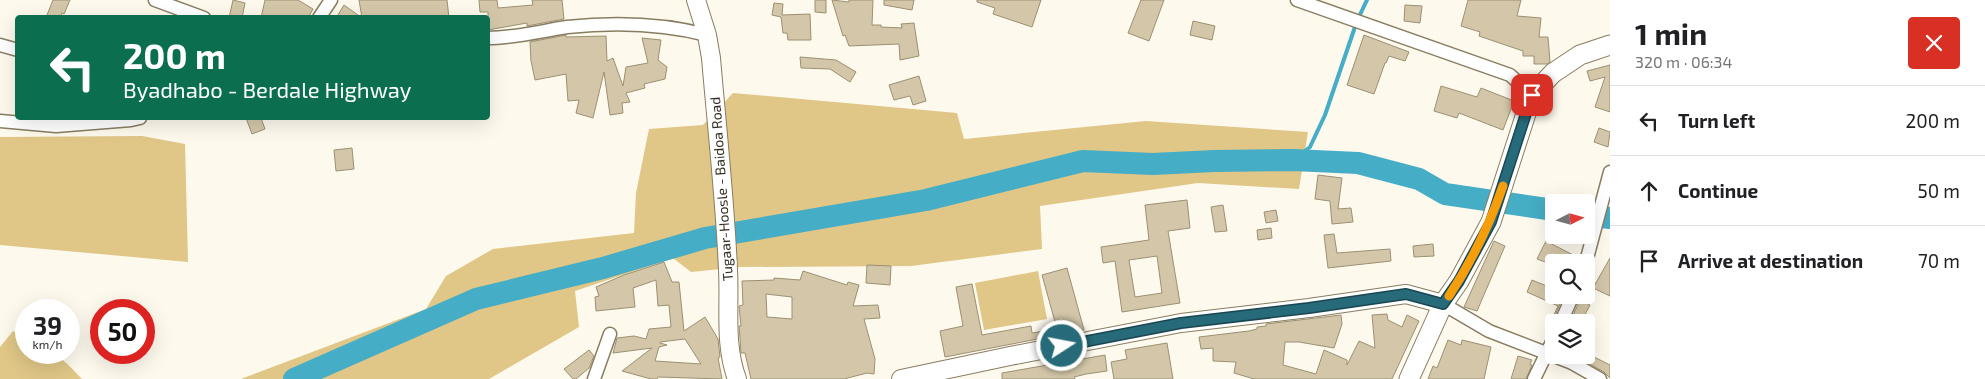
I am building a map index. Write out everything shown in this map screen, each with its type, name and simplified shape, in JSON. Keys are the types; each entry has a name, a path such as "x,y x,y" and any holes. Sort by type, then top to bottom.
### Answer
{"main road":[{"name":"Tugaar-Hoosle - Baidoa Road","path":"696,0 707,35 711,58 728,272 728,338 731,364 737,379"},
{"path":"1409,379 1443,304 1459,281 1491,222 1532,95 1553,73 1580,56 1610,45"},
{"path":"901,379 1181,323 1406,294 1443,304"}],"street":[{"path":"155,0 196,15"},
{"path":"322,15 331,0"},
{"path":"1297,0 1510,75 1532,95"},
{"path":"490,38 568,27 622,24 679,27 707,35"},
{"path":"0,45 15,49"},
{"path":"0,121 56,126 131,120"},
{"path":"1588,254 1610,172"},
{"path":"1443,304 1489,330 1545,353"},
{"path":"594,379 610,334"},
{"path":"1534,379 1545,355"},
{"path":"1574,364 1600,379"}],"shaded area":[{"path":"733,93 957,113 964,139 1146,121 1308,132 1299,189 1198,183 1040,206 1042,249 911,266 741,267 691,272 673,258 575,291 579,327 489,379 241,379 426,309 446,276 493,249 634,233 636,193 649,129 703,125"},
{"path":"142,136 185,144 188,262 0,245 0,137"},
{"path":"1038,271 1047,319 984,330 975,283"},
{"path":"13,331 15,332 15,364 67,364 82,379 0,379 0,347"}],"building":[{"path":"53,0 70,0 64,14 47,15"},
{"path":"233,0 245,3 243,15 230,15"},
{"path":"265,0 298,0 313,9 310,15 262,15"},
{"path":"359,0 447,0 449,15 362,15"},
{"path":"479,0 497,0 498,8 533,5 532,0 562,0 564,19 527,26 527,23 490,30 490,15 488,15 488,12 480,12"},
{"path":"815,0 826,0 826,13 815,12"},
{"path":"832,0 849,2 849,0 873,0 872,25 902,28 901,24 914,23 919,56 900,60 899,44 849,46 845,35 843,36"},
{"path":"884,0 914,0 912,10 884,5"},
{"path":"977,0 1041,0 1032,27 993,14 995,8 977,2"},
{"path":"1141,0 1164,0 1149,41 1128,33"},
{"path":"1468,0 1521,0 1517,16 1541,18 1539,37 1548,37 1550,62 1547,64 1534,64 1534,56 1523,56 1523,51 1479,36 1480,32 1461,26"},
{"path":"774,3 783,4 782,15 810,14 811,40 788,40 787,33 783,33 781,17 772,15"},
{"path":"344,5 358,15 338,15"},
{"path":"1405,5 1422,6 1420,23 1404,21"},
{"path":"1193,21 1215,26 1212,40 1190,35"},
{"path":"566,35 566,37 606,36 607,61 613,58 623,86 626,67 648,63 642,38 661,40 658,60 667,67 665,79 644,84 645,88 626,93 630,102 622,103 623,113 610,115 604,72 593,118 576,113 579,100 568,101 566,74 535,80 531,61 530,42"},
{"path":"1364,35 1409,52 1405,61 1389,56 1374,94 1347,85"},
{"path":"800,57 836,60 856,72 850,82 830,69 801,68"},
{"path":"1610,65 1610,112 1595,107 1605,77 1590,81 1587,71"},
{"path":"919,76 926,101 913,105 910,96 894,100 889,85"},
{"path":"1441,86 1477,97 1481,88 1514,101 1503,130 1459,113 1457,118 1434,111"},
{"path":"247,120 262,120 265,129 252,134"},
{"path":"1599,128 1610,132 1608,147 1594,142"},
{"path":"352,148 354,169 336,171 334,150"},
{"path":"1318,175 1342,178 1338,209 1351,208 1353,222 1332,224 1330,201 1315,199"},
{"path":"1187,200 1190,228 1168,231 1180,303 1122,312 1115,261 1103,263 1101,247 1149,240 1145,205","holes":["1157,256 1162,293 1135,297 1129,260"]},
{"path":"1223,205 1227,231 1215,232 1211,207"},
{"path":"1276,210 1278,221 1266,223 1264,212"},
{"path":"1271,228 1272,238 1258,240 1257,230"},
{"path":"1334,234 1337,253 1390,249 1391,261 1328,268 1324,235"},
{"path":"1494,241 1505,246 1477,311 1464,307"},
{"path":"1545,243 1552,244 1571,254 1545,254 1545,262 1537,259"},
{"path":"1433,244 1434,256 1414,257 1413,246"},
{"path":"1610,258 1610,296 1595,289 1595,284"},
{"path":"664,262 672,282 679,282 684,331 705,317 718,339 720,357 718,358 722,379 658,377 657,379 651,379 622,371 652,348 613,353 617,338 634,336 646,339 649,329 671,327 669,305 658,306 656,280 633,288 635,307 596,311 595,297 599,296 596,287 624,275","holes":["685,339 701,364 655,361 659,347 667,345 660,342"]},
{"path":"867,265 891,266 890,285 866,283"},
{"path":"1067,268 1084,330 945,357 940,331 963,326 956,287 972,284 982,335 1031,326 1032,333 1057,329 1042,275"},
{"path":"803,271 847,285 848,282 859,285 853,306 878,305 880,318 864,319 875,359 874,374 867,373 844,379 751,379 745,353 741,353 739,306 743,305 742,281 774,280 774,278 800,280","holes":["766,294 792,297 792,319 767,317"]},
{"path":"1532,280 1545,285 1545,300 1527,292"},
{"path":"1554,304 1560,304 1554,314 1558,306"},
{"path":"1578,304 1590,305 1585,314 1574,314"},
{"path":"1387,314 1388,320 1402,327 1407,315 1419,321 1392,379 1254,379 1234,373 1236,362 1213,361 1213,348 1201,349 1199,337 1249,331 1257,329 1257,327 1266,326 1266,324 1341,315 1342,324 1334,348 1299,342 1285,342 1283,365 1316,374 1324,350 1347,360 1347,365 1359,341 1375,348 1372,315"},
{"path":"1448,340 1461,345 1462,340 1491,347 1484,379 1428,379 1433,366 1437,368"},
{"path":"1167,343 1173,379 1114,379 1111,362 1127,359 1125,350"},
{"path":"589,350 594,356 589,368 576,379 573,379 564,369"},
{"path":"1105,355 1107,371 1074,377 1075,379 1002,379 1002,373"},
{"path":"1518,356 1532,360 1530,364 1532,365 1526,379 1511,379"},
{"path":"1595,358 1610,365 1610,378 1590,364 1595,364"}],"waterway":[{"path":"1293,160 1310,147 1325,115 1357,21 1367,0"},
{"path":"294,379 476,299 603,268 705,238 926,200 1083,161 1153,164 1293,160 1358,163 1419,179 1445,194 1545,209"},
{"path":"1595,216 1610,218"}],"slow traffic":[{"path":"1449,296 1491,222 1503,186"}],"route":[{"path":"1062,346 1181,323 1406,294 1443,304 1459,281 1491,222 1532,95"}]}
